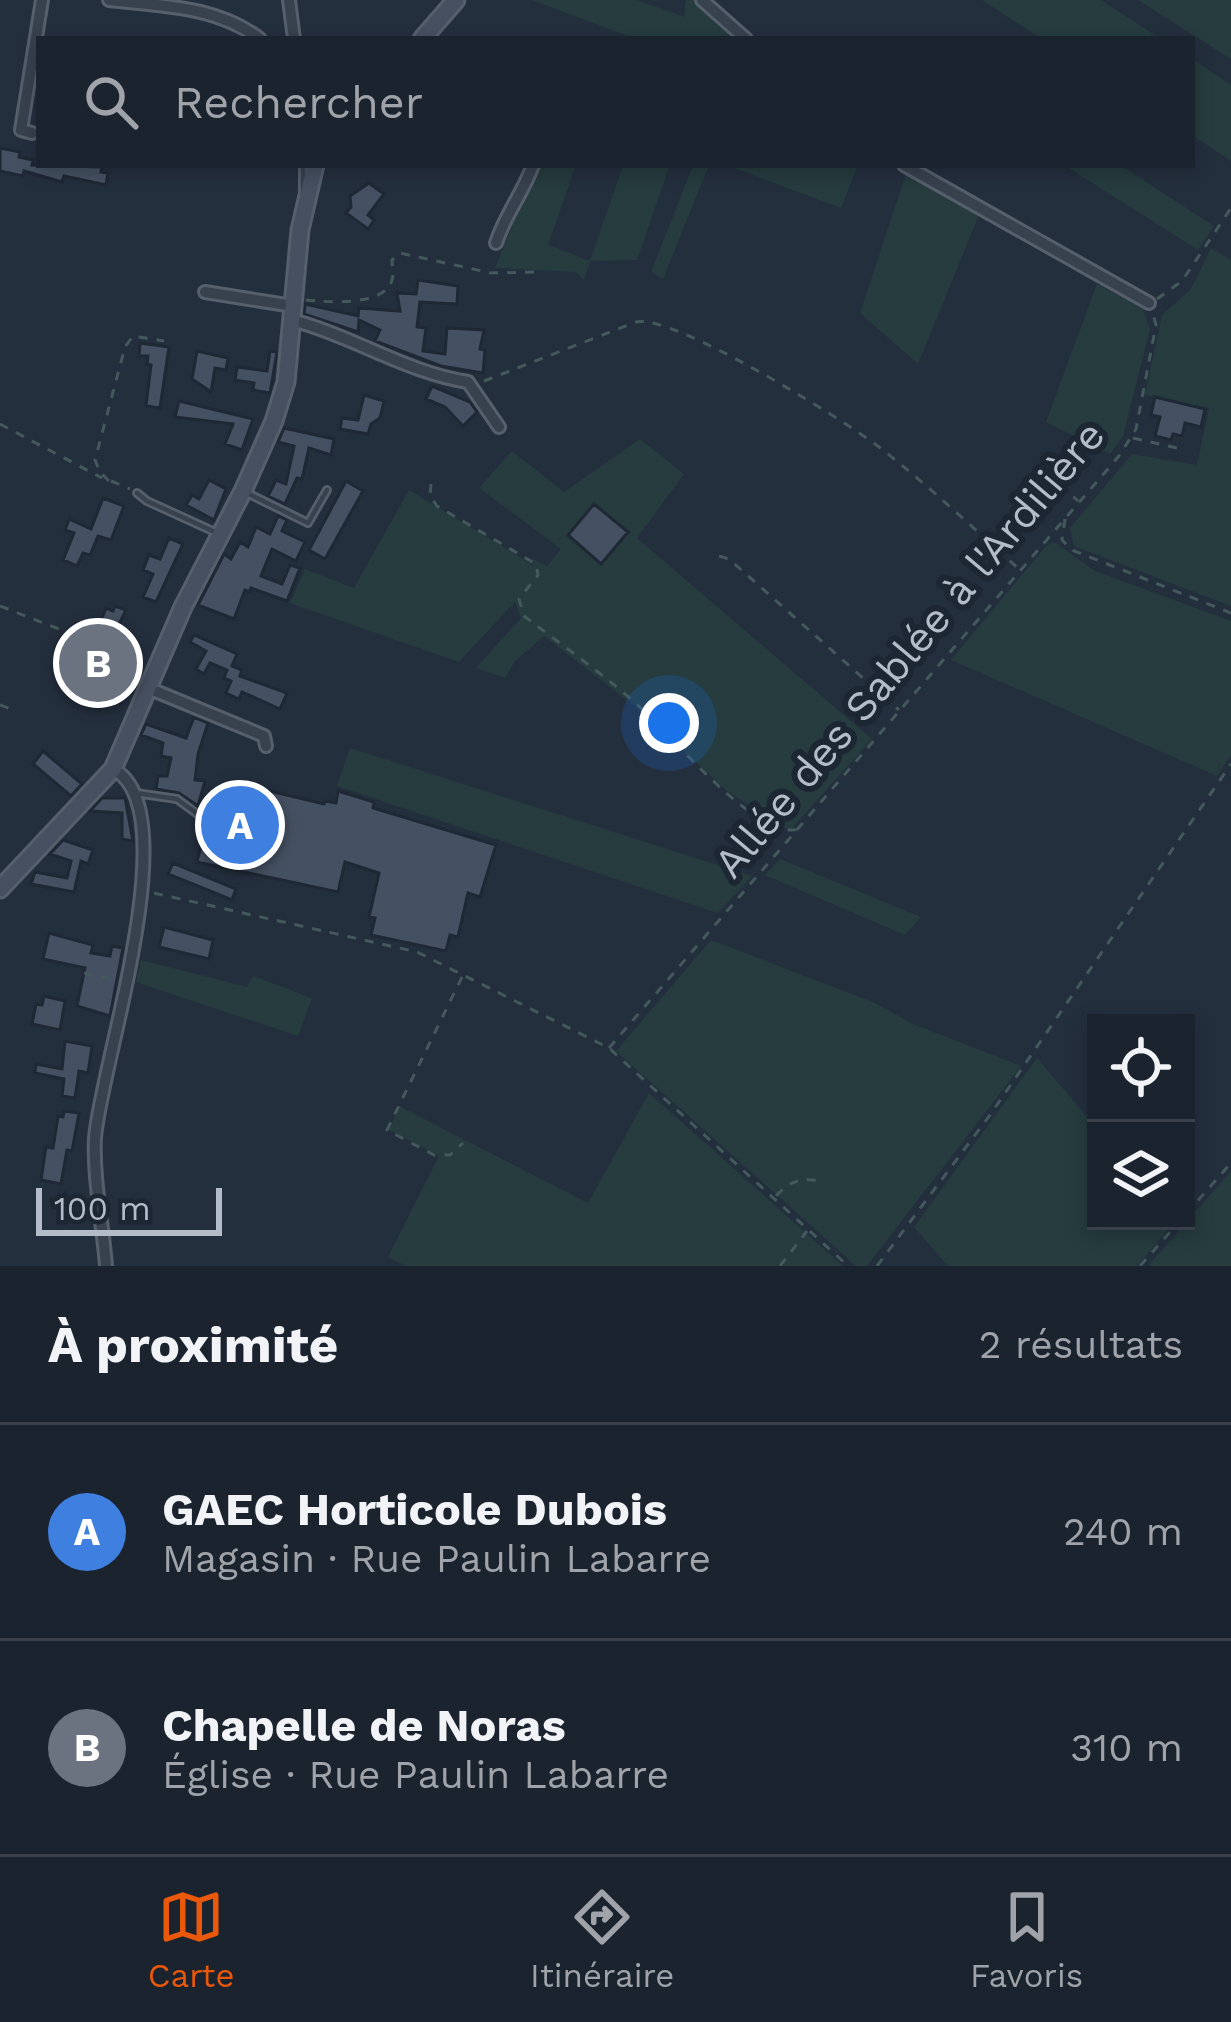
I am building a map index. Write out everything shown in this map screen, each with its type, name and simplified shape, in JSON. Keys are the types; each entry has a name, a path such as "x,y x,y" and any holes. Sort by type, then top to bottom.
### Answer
{"street":[{"path":"36,36 42,0"},
{"path":"109,0 199,11 242,25 256,36"},
{"path":"289,0 294,36"},
{"path":"425,36 456,0"},
{"path":"702,0 743,36"},
{"path":"32,133 21,130 36,37"},
{"path":"0,889 113,769 274,421 286,382 306,203 318,168"},
{"path":"496,243 532,168"},
{"path":"909,168 1149,303"},
{"path":"205,292 293,308 395,363 468,382 499,427"},
{"path":"148,688 265,736 266,746"},
{"path":"106,1266 95,1140 109,1055 129,983 141,890 140,802 132,782 113,769"}],"lane":[{"path":"303,168 300,194 306,203"},
{"path":"243,491 308,523 327,490"},
{"path":"137,493 220,535"},
{"path":"136,793 177,799 211,824"}],"path":[{"path":"1149,303 1182,281 1231,208"},
{"path":"293,308 344,304 386,290 392,281 392,260 400,253 491,273 540,272"},
{"name":"Allée des Sablée à l'Ardilière","path":"609,1048 801,829 1131,437 1156,325 1149,303"},
{"path":"472,388 492,376 636,322 662,323 706,342 874,443 1020,570"},
{"path":"109,481 95,460 125,347 133,336 164,341"},
{"path":"0,424 53,455 137,493"},
{"path":"1131,437 1177,448 1181,442"},
{"path":"1047,472 1079,502"},
{"path":"431,484 430,496 437,506 536,565 538,575 519,599 524,616 641,708 723,790 779,830 784,842 778,853"},
{"path":"1066,517 1062,540 1072,550 1231,614"},
{"path":"719,556 729,559 900,712"},
{"path":"0,606 157,667"},
{"path":"0,705 16,711"},
{"path":"877,1266 990,1115 1231,764"},
{"path":"779,830 801,829"},
{"path":"141,890 417,952 609,1048 848,1266"},
{"path":"83,973 129,983"},
{"path":"462,975 387,1130 434,1156 450,1155 463,1143"},
{"path":"1195,1204 1231,1163"},
{"path":"774,1198 790,1181 822,1181"},
{"path":"780,1266 808,1229"},
{"path":"1140,1266 1172,1230"}],"green space":[{"path":"532,0 637,0 684,17 686,0 699,0 742,36 628,36"},
{"path":"982,0 1101,0 1156,36 1037,36"},
{"path":"1138,0 1231,0 1231,59"},
{"path":"1195,61 1231,85 1231,161 1195,137"},
{"path":"536,168 575,168 548,245 590,261 584,280 576,272 495,268"},
{"path":"622,168 669,168 637,260 590,261"},
{"path":"692,168 708,168 663,279 651,272"},
{"path":"734,168 857,168 841,208"},
{"path":"1069,168 1125,168 1214,226 1198,250"},
{"path":"906,174 979,215 918,364 860,313"},
{"path":"1211,248 1231,260 1231,606 1074,546 1070,528 1132,454 1197,465 1209,408 1145,395 1162,315 1191,289"},
{"path":"1097,284 1143,309 1150,329 1123,436 1110,454 1046,422"},
{"path":"640,439 684,474 637,538 872,739 792,828 783,828 726,790 636,707 544,636 515,661 505,678 476,668 521,618 515,602 459,662 290,603 305,569 354,588 409,490 533,565 533,559 547,566 561,549 479,488 512,451 564,492"},
{"path":"1054,542 1095,571 1231,621 1231,755 1217,776 951,660"},
{"path":"350,748 752,876 718,913 337,786"},
{"path":"780,859 921,917 905,935 765,875"},
{"path":"711,940 1021,1066 867,1266 856,1266 616,1051"},
{"path":"141,960 247,987 253,976 312,998 298,1036 136,982"},
{"path":"1037,1058 1087,1116 1087,1230 1168,1230 1137,1266 948,1266 914,1227"},
{"path":"649,1093 843,1266 406,1266 388,1257 439,1156 389,1130 399,1106 588,1203"},
{"path":"1231,1171 1231,1266 1148,1266 1179,1230 1195,1230 1195,1212"}],"building":[{"path":"0,148 20,152 19,157 33,160 36,168 102,168 101,172 108,173 106,185 0,171"},
{"path":"369,183 384,194 368,215 374,220 368,229 346,213 350,196"},
{"path":"418,280 458,286 457,304 420,302 417,327 426,328 423,351 445,354 447,328 484,330 483,373 441,366 375,341 380,330 359,320 358,332 304,314 305,304 358,316 359,308 400,311 397,293 416,294"},
{"path":"140,343 169,347 160,408 146,406 151,365 148,356 139,356"},
{"path":"197,351 228,358 226,370 215,368 211,392 192,379"},
{"path":"270,351 277,352 270,393 253,390 254,383 235,380 237,367 267,371"},
{"path":"432,386 470,402 477,412 463,426 445,407 426,399"},
{"path":"364,395 384,401 380,418 368,434 340,429 342,418 358,420"},
{"path":"1155,397 1205,409 1201,427 1185,423 1182,436 1173,434 1171,440 1155,436 1160,417 1151,415"},
{"path":"179,401 253,419 242,450 225,444 233,424 175,417"},
{"path":"284,428 334,439 331,455 309,448 302,479 297,478 285,504 268,496 276,480 286,484 294,446 278,442"},
{"path":"209,480 226,489 214,520 186,505 192,495 199,499"},
{"path":"346,481 363,491 325,559 309,550"},
{"path":"103,498 124,506 111,540 98,536 90,555 83,553 77,566 63,560 74,533 65,530 69,519 91,529"},
{"path":"594,504 628,532 601,564 568,535"},
{"path":"278,516 287,520 282,531 305,542 296,561 272,549 261,576 282,584 290,565 300,568 287,601 245,590 234,619 198,605 224,554 231,559 240,542 248,547 256,527 270,534"},
{"path":"169,538 183,544 156,602 143,597 153,574 143,570 149,555 160,559"},
{"path":"115,606 126,610 103,657 120,664 114,679 92,671 90,676 81,672 79,664 96,624 106,608 113,611"},
{"path":"194,635 237,654 232,666 242,670 240,676 287,693 280,709 242,692 239,699 226,693 231,681 224,678 227,670 210,663 204,674 196,669 206,651 190,642"},
{"path":"194,717 208,723 198,754 195,780 205,781 198,806 179,793 156,789 158,776 167,776 171,758 161,756 163,743 141,735 146,724 186,738"},
{"path":"43,751 82,784 71,796 33,764"},
{"path":"237,783 324,804 336,803 338,791 374,802 373,808 496,845 480,897 468,893 458,937 450,935 446,951 371,935 375,918 369,917 379,873 345,862 338,892 197,862 202,841 227,842"},
{"path":"102,798 125,798 133,841 122,839 122,813 90,811"},
{"path":"63,840 93,850 88,864 81,861 74,892 31,884 35,872 67,878 71,861 50,854"},
{"path":"173,863 236,889 232,900 168,874"},
{"path":"164,927 213,940 209,959 159,947"},
{"path":"49,933 93,945 91,953 110,956 112,946 123,948 110,1016 77,1006 85,968 43,959"},
{"path":"44,996 65,1001 60,1030 32,1024 36,1004 42,1005"},
{"path":"65,1041 92,1046 88,1073 79,1071 75,1098 62,1096 64,1079 35,1073 36,1064 62,1069"},
{"path":"64,1111 79,1113 61,1184 41,1180 46,1147 53,1148 58,1116 63,1117"}],"place":[{"name":"Chapelle de Noras","path":"98,663"},
{"name":"GAEC Horticole Dubois","path":"240,825"}]}
